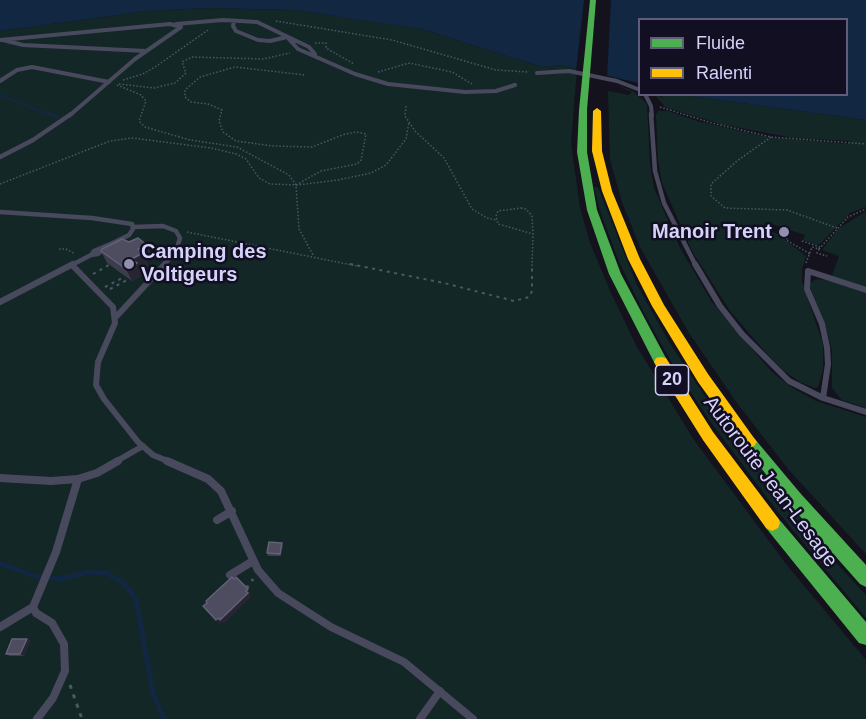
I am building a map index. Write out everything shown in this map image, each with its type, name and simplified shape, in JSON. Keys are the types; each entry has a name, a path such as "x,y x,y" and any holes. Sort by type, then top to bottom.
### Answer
{"highway":[{"name":"Autoroute Jean-Lesage","path":"592,0 592,80 601,168 622,232 649,290 690,360 746,438 795,499 866,578"},
{"name":"Autoroute Jean-Lesage","path":"604,0 582,145 587,191 603,243 631,308 668,373 722,456 777,530 866,636"}],"lane":[{"path":"234,21 233,26 236,31 258,40 270,41 286,37"},
{"path":"2,39 170,24 234,21 264,24 286,37 298,49 365,78 434,91 491,91 515,85"},
{"path":"0,157 50,130 146,51 179,30 198,22"},
{"path":"170,24 181,26 179,30"},
{"path":"2,39 23,45 146,51"},
{"path":"0,81 11,72 32,67 109,82"},
{"path":"537,73 574,71 617,81 638,90"},
{"path":"646,96 651,106 655,171 664,203 686,250 720,306 742,334 789,381 824,398 866,412"},
{"path":"0,212 119,220 130,223 133,227 163,226 178,232 180,238 177,248 115,318"},
{"path":"0,302 91,255 112,247 129,235 133,227"},
{"path":"72,265 110,301 115,318 113,329 98,362 96,384 104,399 143,446 166,462 208,479 221,491 253,561 264,579 298,608 331,627 389,653 473,719"},
{"path":"824,398 828,364 827,347 822,324 807,290 808,271 866,290"},
{"path":"0,478 78,480 97,473 143,446"},
{"path":"0,627 33,607 56,552 78,480"},
{"path":"217,520 232,511"},
{"path":"230,575 253,561"},
{"path":"33,607 36,613 52,623 64,644 65,671 53,698 37,719"},
{"path":"420,719 440,691"}],"path":[{"path":"109,82 143,74 223,21"},
{"path":"109,82 141,88 164,87 182,78 186,73 182,62 185,58 263,59 290,53"},
{"path":"365,78 392,66 409,63 452,72 475,86 491,91"},
{"path":"296,185 321,171 357,164 361,160 366,134 357,132 345,134 312,147 273,146 236,141 223,132 219,121 222,110 208,104 191,102 185,97 185,90 200,76 235,67 305,75"},
{"path":"109,82 141,95 146,101 139,121 145,127 190,140 237,147 290,176 296,185 299,229 313,256"},
{"path":"406,106 405,114 409,122 415,131 444,158 472,209 487,218 496,220 501,225 533,234"},
{"path":"651,106 771,137 866,144"},
{"path":"0,184 111,141 132,138 211,148 236,154 252,164 263,182 296,185 338,180 379,170 401,147 409,132 409,122"},
{"path":"771,137 737,161 711,184 711,196 725,208 787,210 837,228"},
{"path":"178,232 197,233 313,256 521,301 529,297 532,291 532,216 526,209 500,209 496,220"},
{"path":"827,256 817,253 820,248 848,217 866,209"},
{"path":"787,238 786,240 810,255"},
{"path":"802,241 820,248"},
{"path":"808,271 804,269 812,247 820,248"},
{"path":"59,249 74,253 82,260"},
{"path":"100,270 109,265"},
{"path":"114,282 124,278"},
{"path":"118,285 129,279"},
{"path":"65,671 82,719"}],"green space":[{"path":"207,8 294,10 393,24 422,29 542,67 561,65 577,68 571,143 580,208 590,243 611,293 637,347 694,440 786,564 866,660 866,719 0,719 0,31 147,11"},
{"path":"614,84 633,91 647,104 650,164 654,188 679,246 711,301 772,372 791,387 816,401 866,417 866,554 788,469 737,403 689,333 640,247 622,202 610,160 608,91 629,95 632,92"},
{"path":"656,96 664,98 662,96 690,96 866,120 866,207 850,213 817,245 803,240 805,235 766,222 762,228 785,237 785,240 806,256 802,270 802,282 823,344 823,370 818,387 800,382 784,371 767,354 730,311 692,251 662,183 658,160 656,115 658,111 668,111 697,121 767,137 848,144 849,141 794,138 724,125 665,107"},
{"path":"594,187 598,187 636,283 669,342 712,407 839,566 866,595 866,618 778,512 710,421 674,367 619,262 599,208"},
{"path":"866,211 866,287 832,276 839,256 822,250 838,229"},
{"path":"816,279 827,280 866,293 866,408 842,400 832,388 832,351 809,284"}],"water":[{"path":"0,0 866,0 866,120 690,96 848,96 848,18 638,18 638,83 561,65 542,67 422,29 294,10 207,8 147,11 0,31"}],"pier":[{"path":"584,0 611,0 607,79 576,71"}],"building":[{"path":"138,238 147,245 138,249 142,252 141,254 132,259 137,263 126,269 101,251 122,239 129,242"},
{"path":"269,542 282,543 280,554 267,553"},
{"path":"232,577 234,579 236,577 248,589 246,591 248,593 220,620 219,618 216,620 203,606"},
{"path":"12,639 27,639 20,654 6,654"}],"waterway":[{"path":"0,95 53,116"},
{"path":"49,114 57,117"},
{"path":"0,563 34,576 61,579 88,572 107,573 125,584 136,599 153,693 164,719"}],"traffic: fast":[{"path":"593,0 583,110 582,152 592,210 615,274 661,362"},
{"path":"749,442 795,499 866,578"},
{"path":"772,523 866,636"}],"traffic: slow":[{"path":"597,111 597,151 607,191 634,259 658,306 703,378 749,442"},
{"path":"661,362 708,436 772,523"}],"place":[{"name":"Manoir Trent","path":"784,232"},
{"name":"Camping des Voltigeurs","path":"129,264"}]}
